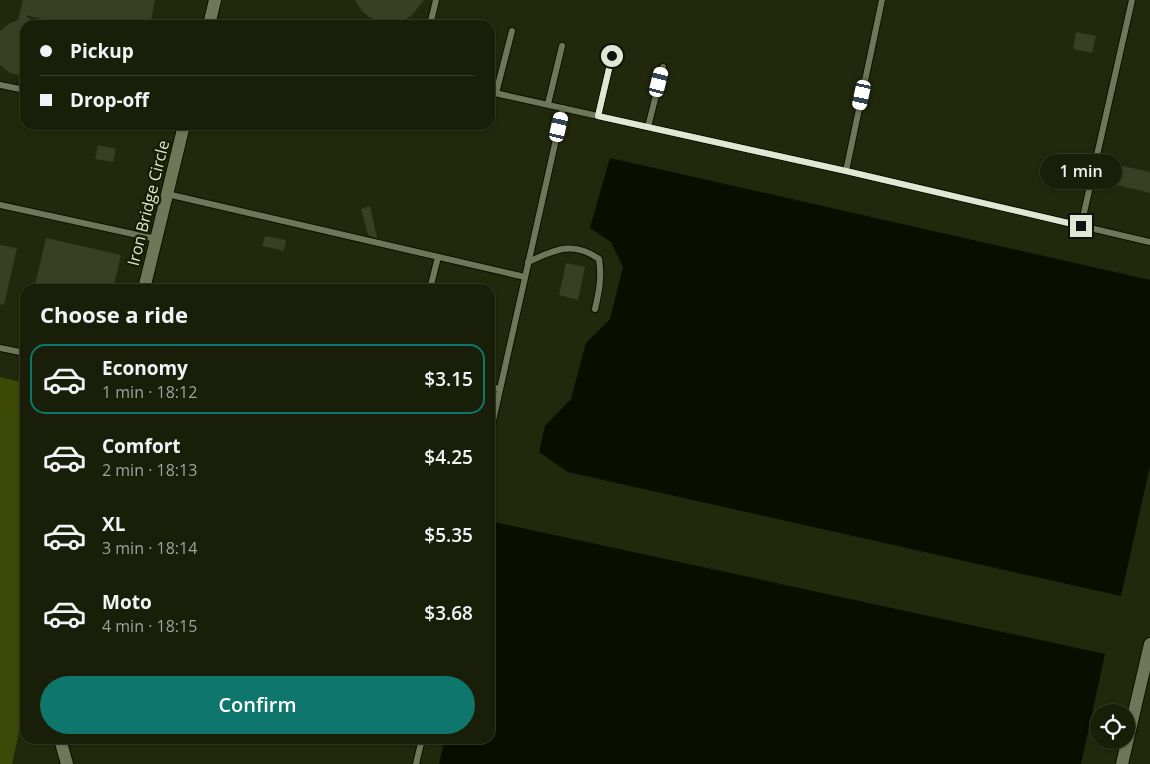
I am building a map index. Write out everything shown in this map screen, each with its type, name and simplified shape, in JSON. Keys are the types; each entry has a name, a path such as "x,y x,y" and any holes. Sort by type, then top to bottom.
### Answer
{"street":[{"path":"210,20 214,0"},
{"name":"Iron Bridge Circle","path":"145,284 183,130"},
{"path":"1122,764 1150,644"},
{"path":"61,744 67,764"}],"lane":[{"path":"431,20 436,0"},
{"path":"846,171 882,0"},
{"path":"1081,226 1132,0"},
{"path":"495,85 512,30"},
{"path":"548,104 562,46"},
{"path":"598,116 612,56"},
{"path":"648,127 663,67"},
{"path":"0,85 20,89"},
{"path":"495,92 846,171 1150,242"},
{"path":"495,412 563,108"},
{"path":"168,194 525,277"},
{"path":"0,205 156,239"},
{"path":"528,262 564,247 590,253 598,259 601,269 601,282 595,310"},
{"path":"431,284 438,257"},
{"path":"0,348 20,352"},
{"path":"495,388 500,389"},
{"path":"416,764 421,744"}],"green space":[{"path":"0,377 20,382 20,728 12,764 0,764"}],"shaded area":[{"path":"610,158 1150,280 1150,466 1121,596 568,472 539,452 545,426 571,399 586,343 610,319 623,267 611,242 590,228"},
{"path":"495,522 1105,654 1094,704 1090,704 1090,723 1081,764 439,764 444,744 495,744"}],"building":[{"path":"23,0 155,0 151,20 46,20 25,15 31,20 20,20 20,75 10,73 0,65 0,31 10,23 18,20"},
{"path":"355,0 424,0 412,15 404,20 378,20 369,17 362,11"},
{"path":"1076,32 1096,36 1092,53 1073,49"},
{"path":"98,145 116,149 113,162 95,159"},
{"path":"1114,164 1150,172 1150,193 1109,183"},
{"path":"370,206 377,238 368,235 361,209"},
{"path":"265,236 286,240 284,251 262,246"},
{"path":"46,238 121,255 114,284 35,284"},
{"path":"0,245 17,248 4,305 0,304"},
{"path":"566,263 585,267 578,300 559,295"}],"route":[{"path":"612,56 598,116 1081,226"}]}
